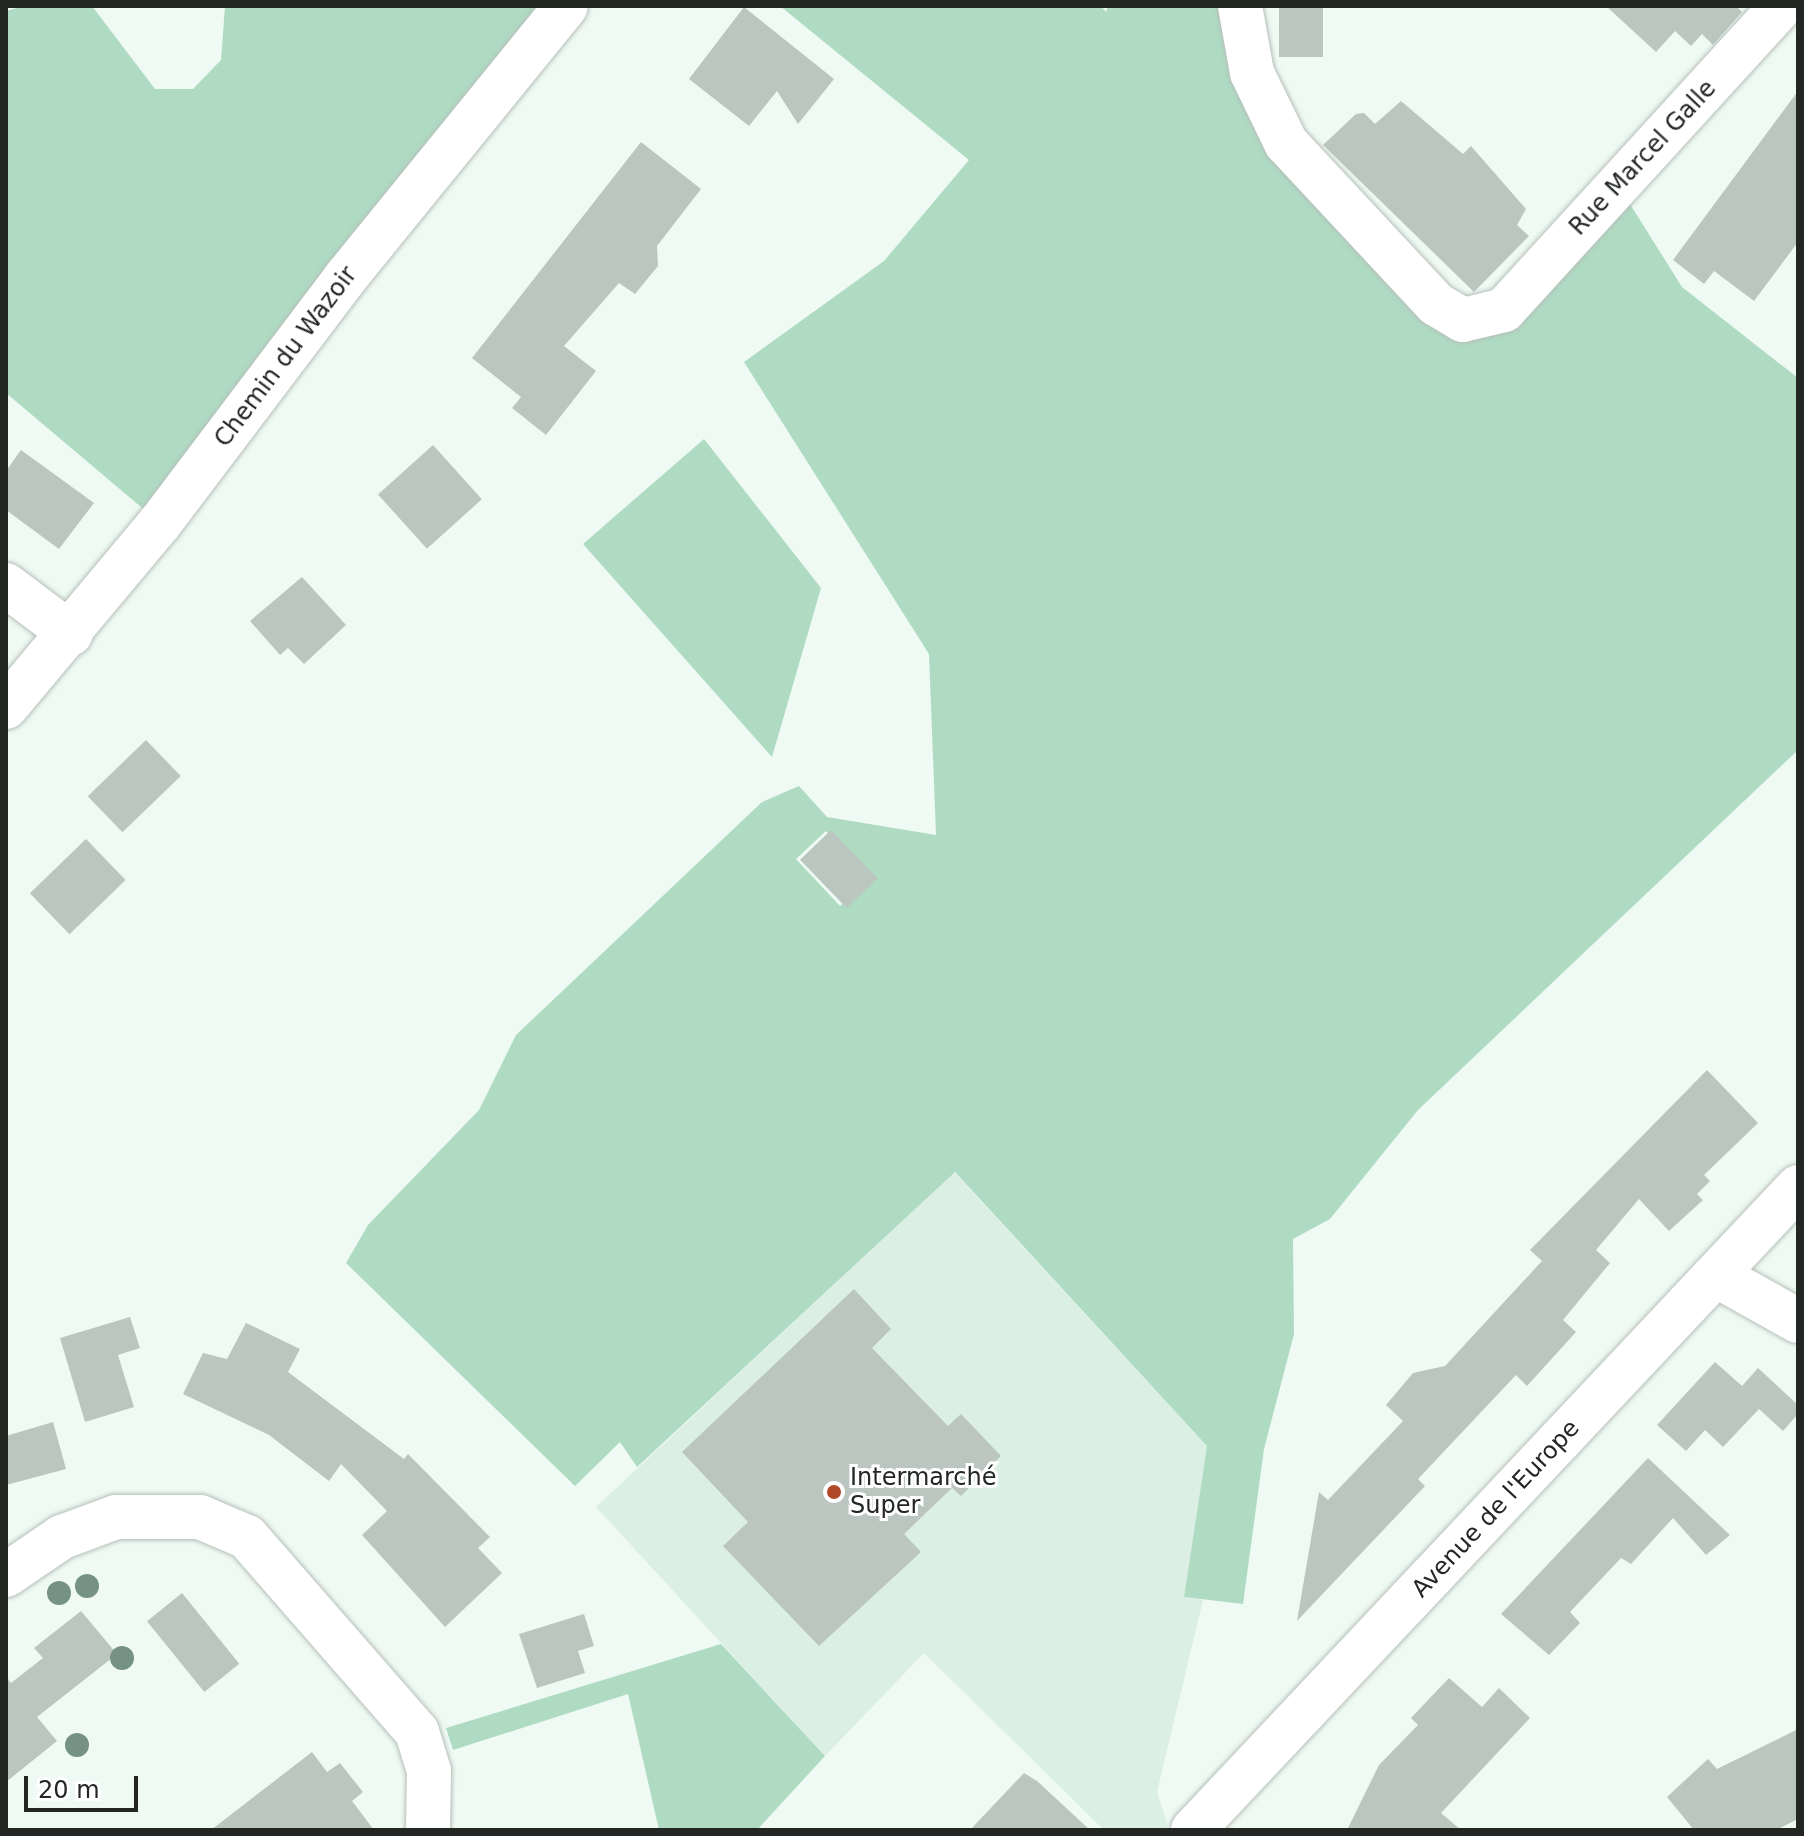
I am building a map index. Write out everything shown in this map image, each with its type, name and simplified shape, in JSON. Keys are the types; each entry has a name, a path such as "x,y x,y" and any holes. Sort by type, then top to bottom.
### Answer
{"street":[{"name":"Chemin du Wazoir","path":"6,707 71,634 345,278 566,6"},
{"name":"Rue Marcel Galle","path":"1240,6 1252,73 1286,143 1436,304 1463,320 1504,310 1774,9"},
{"path":"6,585 71,634"},
{"name":"Avenue de l'Europe","path":"1193,1830 1798,1187"},
{"path":"1716,1275 1798,1321"},
{"path":"6,1575 62,1537 116,1517 200,1517 247,1537 417,1732 429,1771 428,1830"}],"shaded area":[{"path":"954,1172 1207,1446 1184,1597 1203,1600 1157,1792 1169,1830 1104,1830 924,1653 825,1756 596,1507"}],"green space":[{"path":"24,6 92,6 155,89 193,89 221,60 225,6 566,6 160,523 6,393 6,11"},
{"path":"780,6 1101,6 1106,12 1108,6 1240,6 1252,73 1463,320 1618,185 1682,287 1798,378 1798,750 1418,1110 1330,1219 1293,1239 1294,1334 1264,1449 1243,1604 1184,1597 1207,1446 955,1172 637,1467 620,1442 575,1486 346,1263 368,1225 479,1110 516,1035 762,802 799,786 827,817 936,835 929,654 744,362 884,261 969,160","holes":["826,831 870,877 840,906 796,859"]},
{"path":"704,439 821,588 772,757 583,544"},
{"path":"721,1644 825,1756 757,1830 659,1830 628,1694 453,1750 446,1728"}],"building":[{"path":"1279,6 1323,6 1323,57 1279,57"},
{"path":"1606,6 1736,6 1742,12 1713,45 1702,34 1691,46 1675,31 1656,52"},
{"path":"744,7 834,79 798,124 777,91 749,126 689,79"},
{"path":"1798,91 1798,242 1754,301 1714,271 1704,284 1673,260"},
{"path":"1401,101 1463,154 1471,146 1526,209 1517,225 1529,236 1474,292 1323,145 1356,114 1364,113 1375,124"},
{"path":"641,142 701,189 657,246 658,266 635,294 619,283 564,346 596,371 546,435 512,408 521,397 472,358"},
{"path":"433,445 482,499 427,549 378,495"},
{"path":"21,450 94,503 59,549 6,510 6,471"},
{"path":"302,577 346,625 304,664 288,648 280,655 250,621"},
{"path":"146,740 181,776 122,832 88,796"},
{"path":"831,830 878,878 847,908 800,860"},
{"path":"86,839 126,880 69,934 30,893"},
{"path":"1707,1070 1758,1123 1704,1175 1710,1181 1697,1194 1703,1200 1669,1231 1639,1199 1596,1250 1610,1263 1563,1320 1576,1332 1527,1386 1516,1375 1418,1479 1425,1486 1297,1621 1319,1492 1328,1500 1403,1421 1386,1405 1413,1373 1445,1366 1542,1261 1530,1250"},
{"name":"Intermarché Super","path":"854,1289 891,1329 872,1348 948,1426 961,1414 1001,1456 961,1496 952,1488 904,1534 921,1552 819,1646 723,1546 748,1522 682,1452"},
{"path":"130,1317 140,1348 118,1355 134,1407 85,1422 60,1338"},
{"path":"246,1323 300,1349 288,1372 404,1459 408,1454 490,1537 478,1548 502,1573 445,1627 362,1535 387,1511 341,1464 329,1481 269,1435 183,1394 203,1353 227,1359"},
{"path":"1715,1362 1742,1386 1758,1368 1798,1405 1798,1414 1783,1431 1759,1409 1723,1447 1705,1430 1686,1451 1657,1425"},
{"path":"53,1422 66,1469 6,1485 6,1436"},
{"path":"1648,1458 1730,1535 1706,1555 1673,1518 1631,1564 1621,1558 1570,1612 1580,1623 1549,1655 1501,1614"},
{"path":"182,1593 239,1664 204,1692 147,1621"},
{"path":"81,1611 117,1654 37,1717 57,1741 6,1782 6,1677 11,1683 43,1658 34,1648"},
{"path":"584,1614 594,1646 578,1651 585,1673 537,1688 519,1634"},
{"path":"1449,1678 1482,1707 1499,1688 1530,1718 1441,1813 1461,1830 1347,1830 1379,1765 1418,1725 1411,1718"},
{"path":"1798,1729 1798,1819 1776,1830 1694,1830 1667,1797 1708,1759 1717,1769"},
{"path":"312,1752 327,1772 340,1763 363,1792 352,1801 374,1830 211,1830"},
{"path":"1024,1773 1037,1781 1090,1830 970,1830"}],"place":[{"name":"Intermarché Super","path":"834,1492"}]}
